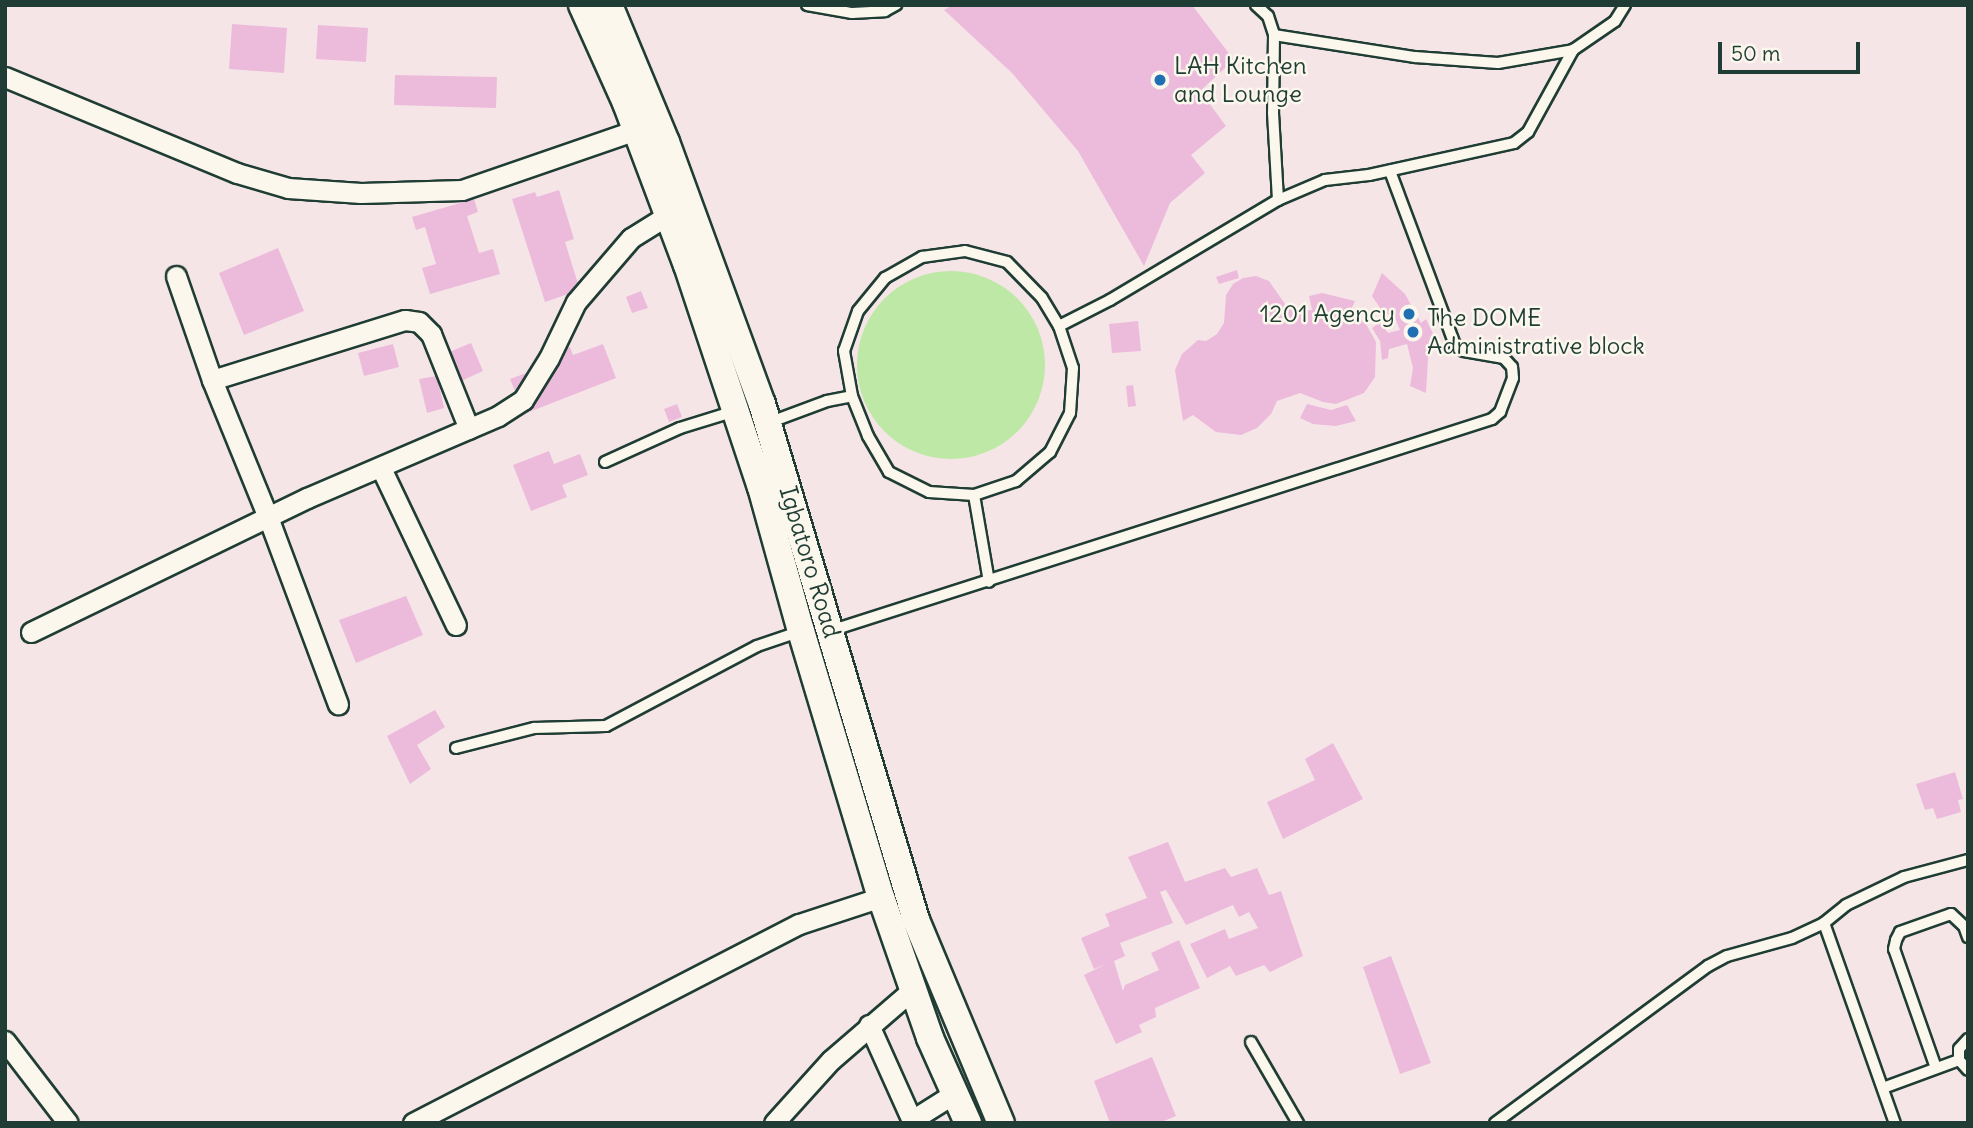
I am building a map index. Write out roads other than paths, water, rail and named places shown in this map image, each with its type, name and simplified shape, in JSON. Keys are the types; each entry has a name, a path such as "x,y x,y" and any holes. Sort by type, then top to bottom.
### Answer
{"street":[{"name":"Igbatoro Road","path":"582,5 636,130 668,215 699,261 767,423 916,920 1001,1123"},
{"name":"Igbatoro Road","path":"608,5 666,142 736,410 881,897 912,990 968,1123"},
{"path":"5,77 237,173 288,188 361,193 462,190 636,130"},
{"path":"31,632 268,517 470,429 523,400 549,358 576,302 631,237 668,215"},
{"path":"176,276 212,380 268,517 338,704"},
{"path":"212,380 405,320 419,322 430,334 470,429"},
{"path":"381,468 456,625"},
{"path":"413,1123 799,924 881,897"},
{"path":"774,1123 831,1060 912,990"},
{"path":"869,1025 913,1121 955,1093"},
{"path":"5,1041 68,1123"}],"lane":[{"path":"807,5 852,13 885,11 896,5"},
{"path":"1256,5 1268,16 1274,35 1273,113 1278,200"},
{"path":"1274,35 1415,57 1498,63 1573,50 1615,21 1625,5"},
{"path":"1059,326 1110,300 1278,200 1325,180 1390,171 1514,143 1528,132 1573,50"},
{"path":"830,631 1492,419 1500,412 1513,377 1512,367 1504,358 1464,351 1455,345 1390,171"},
{"path":"965,251 1007,262 1042,298 1059,326 1073,368 1070,413 1050,452 1016,481 974,495 929,492 889,472 867,436 852,396 844,351 858,311 885,278 922,257 965,251"},
{"path":"767,423 827,401 852,396"},
{"path":"605,462 680,428 736,410"},
{"path":"974,495 989,582"},
{"path":"456,747 534,728 606,726 757,646 801,631"},
{"path":"1494,1123 1708,966 1727,956 1792,939 1824,923 1846,905 1904,877 1968,860"},
{"path":"1936,1068 1894,949 1896,940 1900,932 1951,914 1964,926 1968,937"},
{"path":"1824,923 1895,1123"},
{"path":"1968,1039 1959,1049 1959,1060 1968,1070"},
{"path":"1251,1042 1298,1123"},
{"path":"1883,1088 1959,1060"}],"place":[{"name":"LAH Kitchen and Lounge","path":"1160,80"},
{"name":"1201 Agency","path":"1409,314"},
{"name":"The DOME Administrative block","path":"1413,332"}]}
